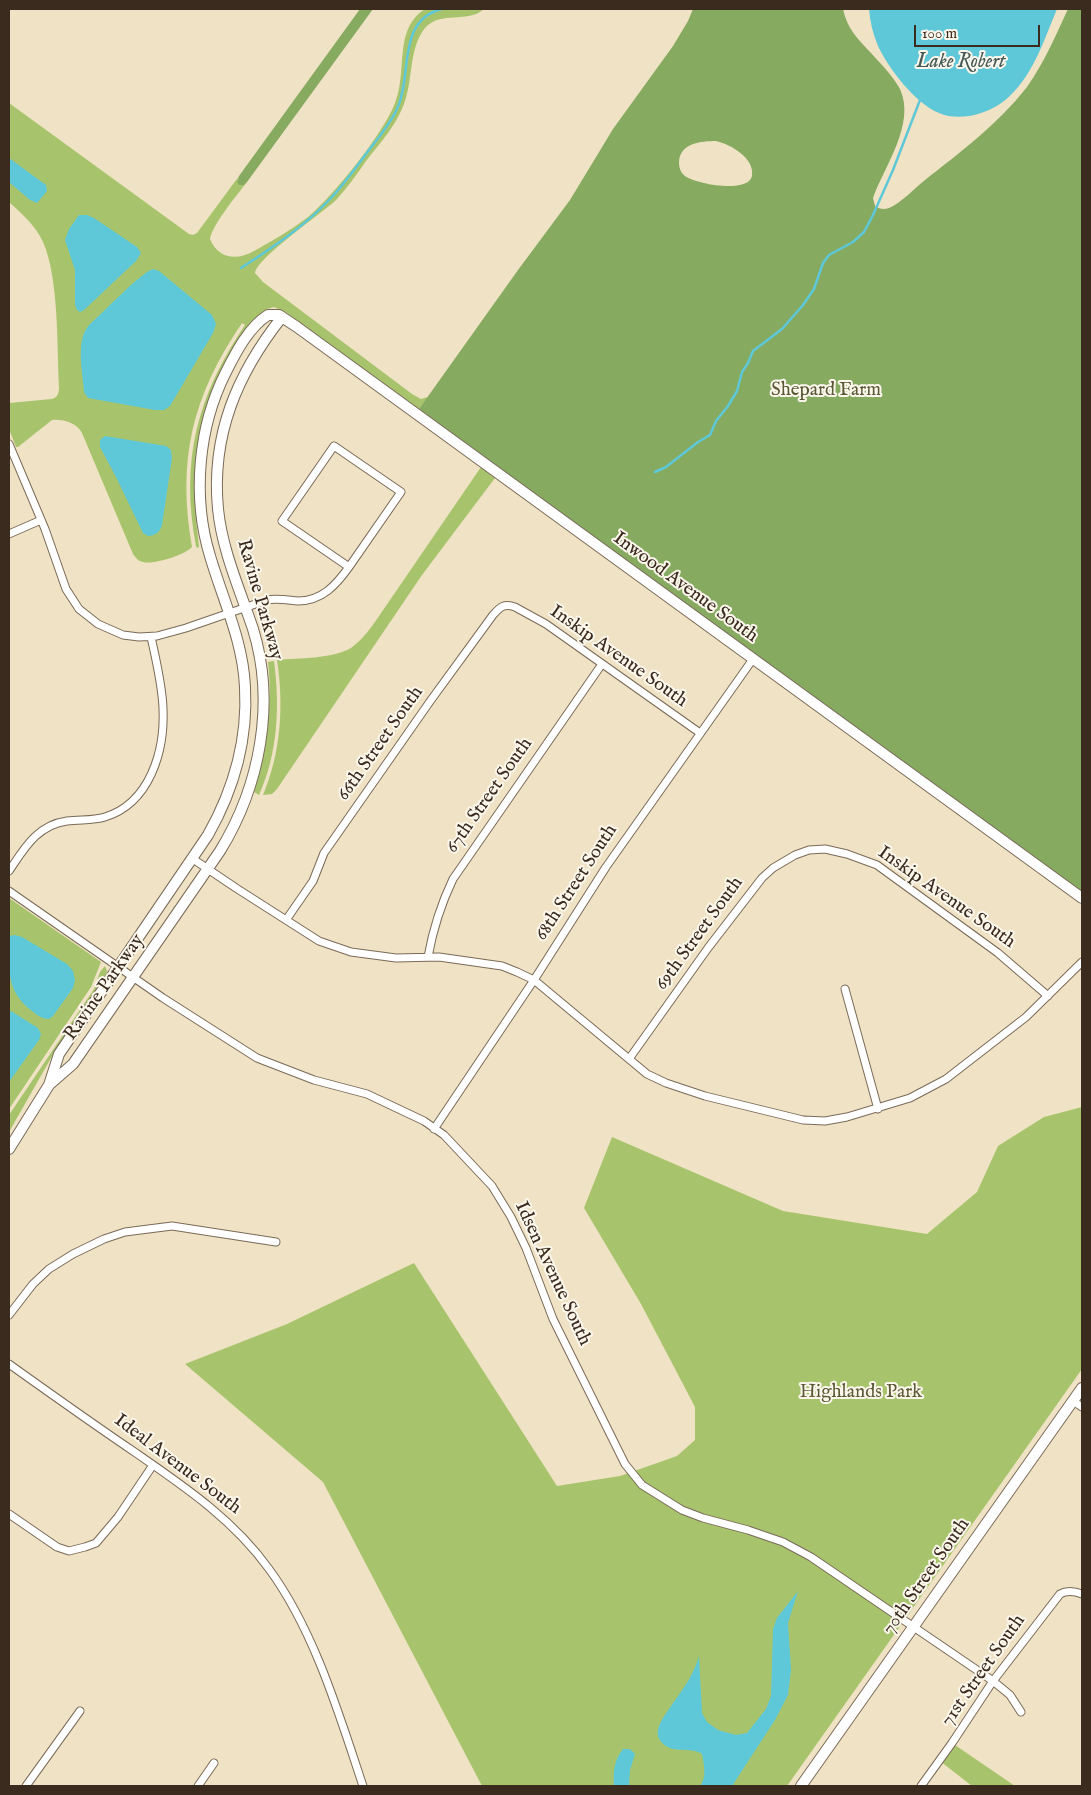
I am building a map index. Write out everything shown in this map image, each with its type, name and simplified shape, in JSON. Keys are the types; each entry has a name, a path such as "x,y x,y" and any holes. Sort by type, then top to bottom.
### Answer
{"street":[{"name":"Ravine Parkway","path":"9,1150 49,1085 59,1054 208,835 225,803 237,768 243,740 245,712 244,678 230,613 205,539 200,497 203,450 212,408 222,381 246,339 266,316 274,314 282,317 255,354 238,388 224,426 218,456 217,486 220,522 258,650 263,684 258,755 252,782 239,816 208,869 73,1064 49,1085"},
{"name":"Inwood Avenue South","path":"282,317 1082,898"},
{"path":"9,444 70,596 81,611 95,622 116,633 136,637 170,634 271,600 303,601 326,593 349,567 401,492 334,446 282,521 349,567"},
{"path":"9,534 41,520"},
{"name":"66th Street South","path":"286,920 313,881 324,853 493,615 502,606 509,605 517,608"},
{"name":"Inskip Avenue South","path":"517,608 546,624 700,733"},
{"path":"9,871 31,839 43,830 60,822 90,820 110,815 131,802 146,785 159,753 164,721 162,689 151,637"},
{"name":"68th Street South","path":"434,1128 534,980 606,866 753,659"},
{"name":"67th Street South","path":"428,957 432,933 442,901 453,878 602,664"},
{"name":"Inskip Avenue South","path":"814,850 825,849 847,854 877,865 998,954 1048,996"},
{"name":"69th Street South","path":"629,1060 708,948 762,878 773,868 795,855 814,850"},
{"path":"193,859 319,941 351,952 396,958 439,957 502,966 534,980 629,1060 647,1074 666,1084 705,1096 803,1120 825,1121 878,1109 910,1098 946,1079 1026,1017 1082,962"},
{"name":"Idsen Avenue South","path":"9,891 222,1037 258,1058 314,1080 367,1094 424,1121 444,1135 492,1186 511,1217 526,1248 553,1319 626,1464 642,1485 682,1510 783,1542 811,1557 993,1681 1010,1695 1021,1712"},
{"path":"845,989 878,1109"},
{"path":"9,1315 33,1284 49,1269 73,1254 104,1239 125,1232 172,1226 276,1242"},
{"name":"Ideal Avenue South","path":"9,1364 210,1506 249,1544 269,1568 304,1627 343,1726 363,1786"},
{"name":"70th Street South","path":"801,1786 1082,1388"},
{"path":"1073,1401 1082,1407"},
{"path":"9,1514 57,1547 69,1551 86,1547 96,1543 118,1517 153,1465"},
{"name":"71st Street South","path":"921,1786 993,1681 1060,1594 1065,1591 1075,1591 1082,1594"},
{"path":"26,1786 80,1711"},
{"path":"198,1786 214,1763"}],"green space":[{"path":"360,9 373,9 247,182 244,185 239,185 237,182 239,176"},
{"path":"425,9 484,9 470,16 439,20 425,28 416,45 405,101 398,117 388,132 336,200 278,247 259,266 255,273 263,282 412,394 421,399 428,397 419,409 287,313 274,307 262,312 253,321 230,355 195,485 199,547 197,548 190,486 196,430 215,378 228,351 245,325 242,323 211,377 200,403 193,430 188,457 186,485 192,547 183,553 161,561 148,563 140,561 133,554 80,430 69,422 52,420 16,447 9,429 9,403 52,399 58,394 59,387 55,293 48,257 37,231 9,202 9,103 189,234 197,233 239,176 237,180 244,185 247,182 220,218 210,239 213,246 223,254 235,257 241,256 268,243 308,217 331,194 369,147 395,103 399,91 405,39 409,28 415,18"},
{"name":"Shepard Farm","path":"693,9 843,9 850,28 894,79 900,89 904,102 904,116 897,145 873,198 875,206 883,209 894,206 903,199 1004,113 1033,78 1068,9 1082,9 1082,893 419,409 570,200 613,129 673,46","holes":["716,141 740,153 750,163 752,176 748,181 741,185 721,186 700,182 682,173 679,165 680,156 687,147 704,142"]},
{"path":"481,467 495,478 422,575 277,789 272,794 263,795 274,762 279,729 280,694 277,660 335,654 351,648 359,641 377,619"},
{"path":"274,661 277,695 276,729 270,763 259,795 254,792 262,760 269,711 268,662"},
{"path":"9,898 101,962 91,987 9,1109"},
{"path":"105,966 106,976 59,1044 9,1132 9,1115 94,989 100,972"},
{"name":"Highlands Park","path":"1082,1107 1082,1369 787,1786 482,1786 323,1482 185,1364 287,1324 414,1263 557,1486 620,1476 677,1456 695,1440 695,1407 641,1304 584,1208 612,1137 783,1211 927,1234 977,1192 998,1146 1044,1117"},
{"path":"952,1743 1015,1786 972,1786 940,1761"}],"water":[{"name":"Lake Robert","path":"869,9 1057,9 1030,70 1014,92 990,110 964,117 955,117 939,113 921,102 896,74 878,46 872,28"},
{"path":"9,158 46,185 47,191 37,203 30,200 9,182"},
{"path":"79,215 87,215 94,218 137,247 141,253 136,261 80,312 75,305 75,270 65,240 69,229"},
{"path":"153,269 159,271 212,315 216,324 213,333 170,406 164,410 88,398 84,392 81,357 82,339 85,332 89,325 130,286"},
{"path":"105,436 166,446 171,450 172,458 162,525 157,533 151,536 143,533 100,447 100,440"},
{"path":"9,936 22,937 67,964 73,971 75,980 73,988 49,1019 38,1015 23,1003 13,987 9,968"},
{"path":"11,1011 38,1028 41,1034 39,1040 9,1082 9,1012"},
{"path":"798,1591 788,1623 791,1670 788,1695 775,1720 732,1786 700,1786 704,1775 702,1754 694,1751 674,1749 664,1745 658,1735 660,1723 688,1681 699,1656 702,1713 707,1722 718,1730 736,1735 747,1733 766,1709 771,1696 773,1629 777,1618"},
{"path":"623,1749 630,1749 635,1754 630,1770 629,1786 614,1786 615,1766"}],"waterway":[{"path":"241,268 310,218 331,198 351,174 384,130 397,109 402,95 408,50 418,24 428,15 442,9"},
{"path":"655,472 666,467 710,435 716,421 737,391 742,372 753,351 782,329 803,305 814,289 823,263 829,255 853,242 864,232 893,170 920,100"}]}
